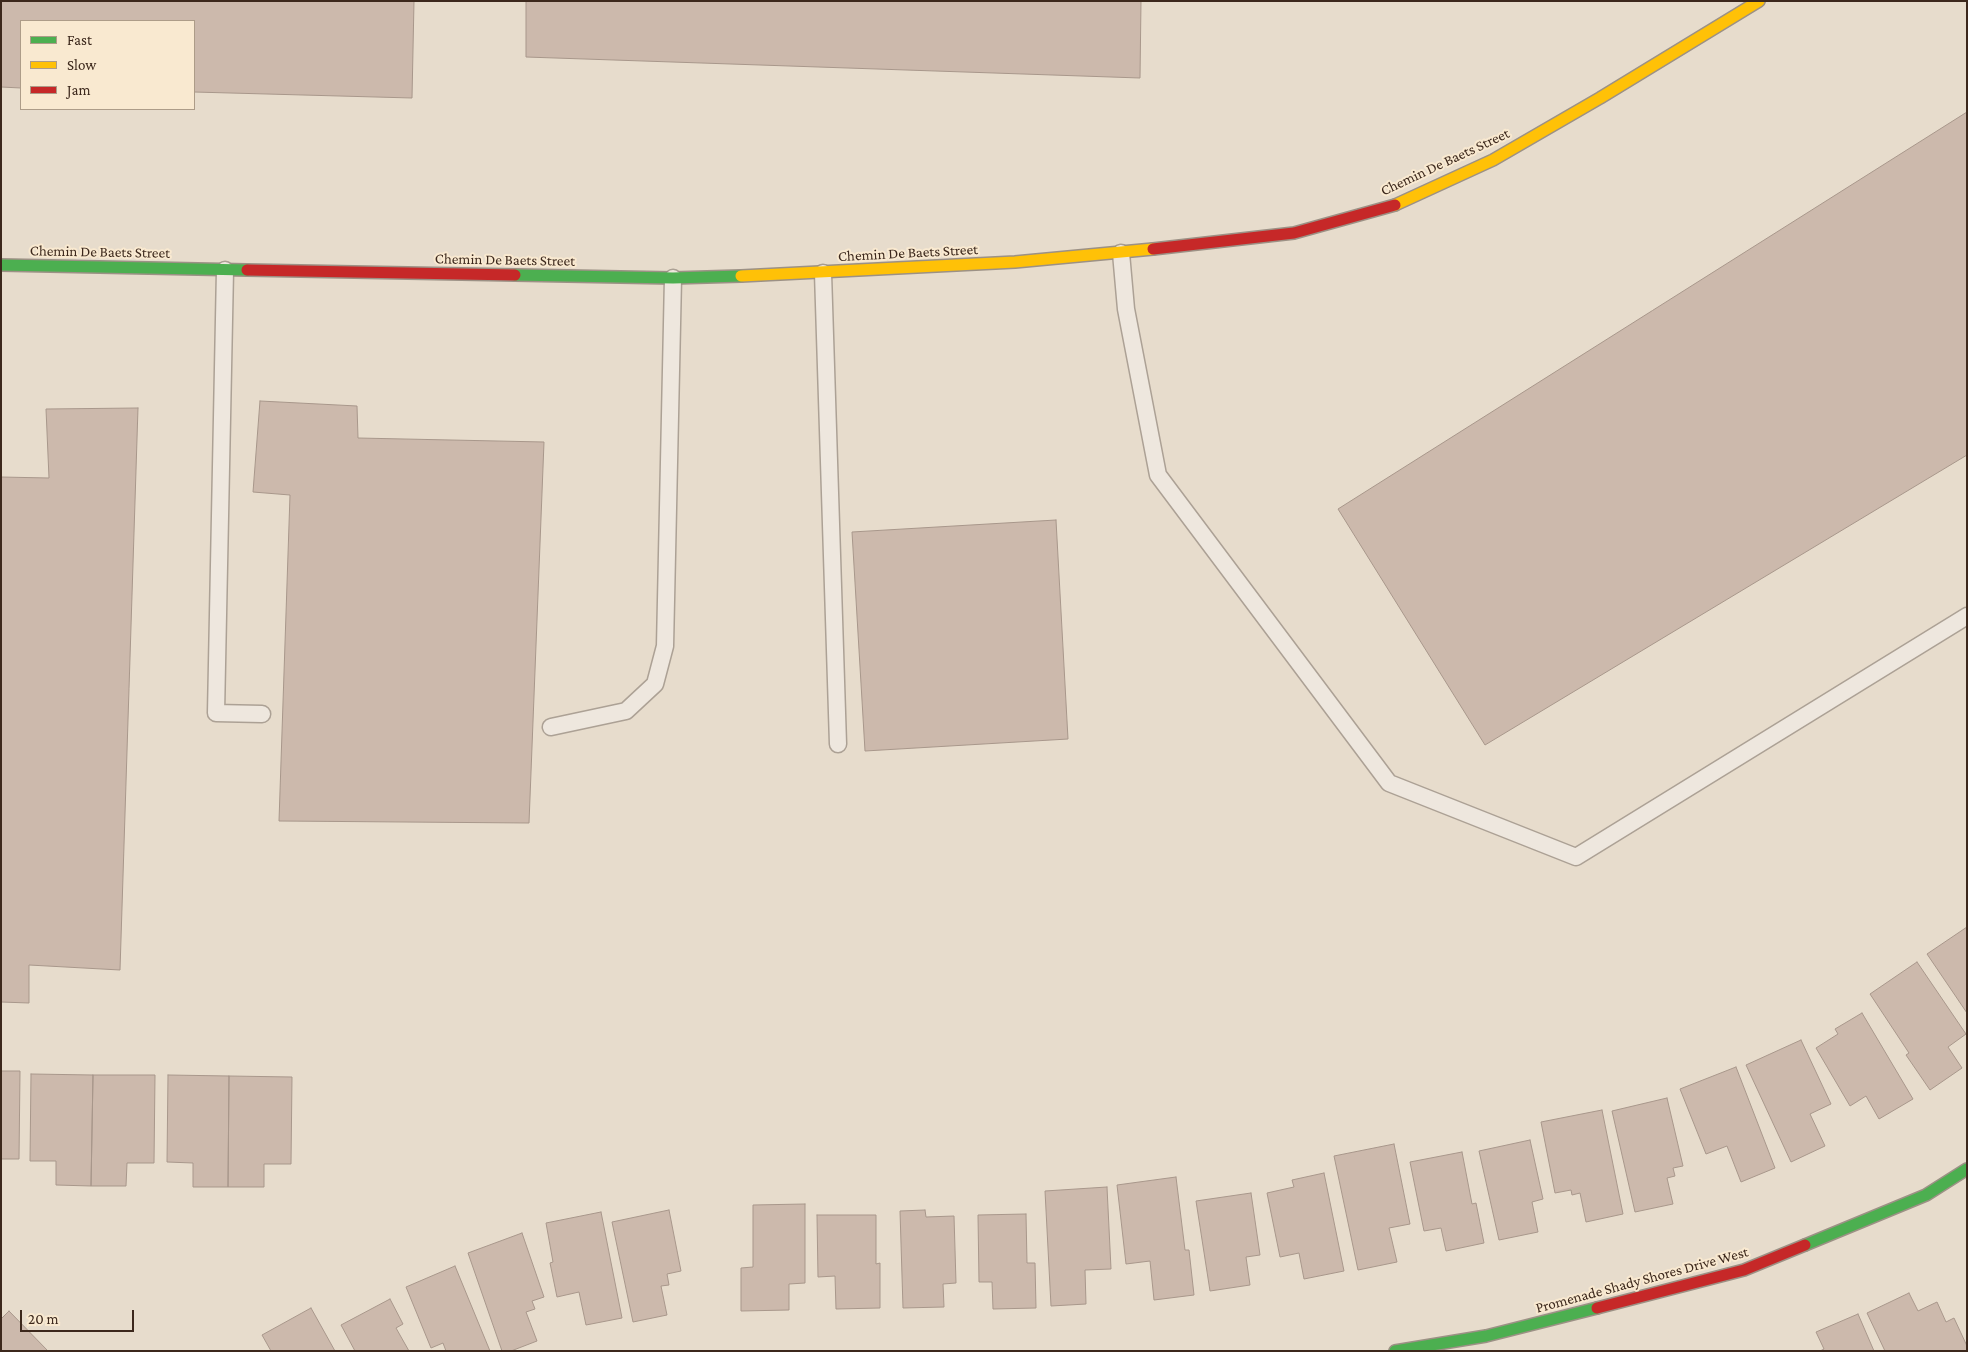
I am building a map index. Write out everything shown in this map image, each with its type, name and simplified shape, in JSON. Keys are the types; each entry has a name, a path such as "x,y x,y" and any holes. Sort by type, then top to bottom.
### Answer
{"street":[{"name":"Chemin De Baets Street","path":"1,265 673,278 823,273 1122,253 1294,233 1395,205 1493,160 1592,103 1758,1"},
{"name":"Promenade Shady Shores Drive West","path":"1395,1351 1486,1336 1744,1270 1926,1195 1967,1169"}],"lane":[{"path":"1122,253 1126,309 1158,475 1389,783 1576,857 1967,616"},
{"path":"225,270 216,713 262,714"},
{"path":"823,273 838,744"},
{"path":"551,726 626,711 656,684 665,646 673,278"}],"building":[{"path":"1,1 414,1 412,98 195,92 195,20 20,20 20,88 1,87"},
{"path":"526,1 1141,1 1140,78 526,57"},
{"path":"1967,112 1967,455 1485,745 1338,509"},
{"path":"260,401 357,406 358,438 544,442 529,823 279,821 290,495 253,492"},
{"path":"138,408 120,970 29,965 29,1003 1,1002 1,477 49,478 46,409"},
{"path":"1056,520 1068,739 865,751 852,532"},
{"path":"1967,927 1967,1013 1927,954"},
{"path":"1917,962 1966,1034 1948,1047 1962,1068 1930,1090 1906,1055 1909,1053 1870,994"},
{"path":"1862,1013 1913,1099 1879,1119 1866,1096 1850,1106 1816,1048 1838,1034 1835,1029"},
{"path":"1801,1040 1831,1104 1810,1114 1825,1146 1791,1162 1746,1065"},
{"path":"1736,1067 1775,1168 1741,1182 1727,1146 1706,1154 1680,1089"},
{"path":"1,1071 20,1071 19,1159 1,1159"},
{"path":"31,1074 93,1075 91,1186 56,1185 56,1161 30,1161"},
{"path":"93,1075 155,1075 154,1163 127,1163 126,1186 91,1186"},
{"path":"168,1075 229,1076 228,1187 193,1187 193,1163 167,1162"},
{"path":"229,1076 292,1077 291,1164 264,1164 264,1187 228,1187"},
{"path":"1667,1098 1683,1166 1673,1168 1675,1176 1667,1178 1673,1204 1635,1212 1612,1111"},
{"path":"1602,1110 1623,1214 1586,1222 1580,1193 1572,1195 1571,1190 1555,1193 1541,1122"},
{"path":"1530,1140 1543,1199 1532,1202 1538,1232 1499,1240 1479,1151"},
{"path":"1394,1144 1410,1224 1389,1228 1397,1262 1358,1270 1334,1156"},
{"path":"1462,1152 1472,1204 1476,1203 1484,1243 1446,1251 1441,1228 1424,1231 1410,1162"},
{"path":"1324,1173 1344,1271 1304,1279 1299,1253 1280,1257 1267,1193 1294,1187 1292,1180"},
{"path":"1176,1177 1185,1250 1189,1250 1194,1295 1154,1300 1150,1261 1126,1264 1117,1185"},
{"path":"1107,1187 1111,1269 1085,1270 1086,1304 1051,1306 1045,1191"},
{"path":"1251,1193 1260,1255 1246,1257 1250,1285 1210,1291 1196,1201"},
{"path":"805,1204 805,1283 789,1284 789,1310 741,1311 741,1268 753,1267 753,1205"},
{"path":"669,1210 681,1271 667,1274 669,1285 661,1286 667,1315 633,1322 612,1222"},
{"path":"925,1210 926,1217 954,1216 956,1283 943,1284 944,1307 903,1308 900,1211"},
{"path":"601,1212 622,1318 586,1325 579,1292 557,1297 550,1263 553,1262 546,1223"},
{"path":"1026,1214 1027,1263 1035,1263 1036,1308 993,1309 992,1282 979,1282 978,1215"},
{"path":"817,1215 876,1215 876,1264 880,1263 880,1308 836,1309 835,1276 818,1277"},
{"path":"522,1233 544,1297 532,1301 535,1309 526,1312 537,1341 511,1351 502,1351 468,1253"},
{"path":"455,1266 490,1351 446,1351 443,1343 431,1348 406,1287"},
{"path":"1909,1293 1918,1311 1937,1302 1946,1322 1954,1318 1967,1346 1967,1351 1885,1351 1867,1313"},
{"path":"390,1299 403,1324 396,1328 409,1351 355,1351 341,1325"},
{"path":"311,1308 335,1351 271,1351 262,1335"},
{"path":"9,1311 48,1351 1,1351 1,1319"},
{"path":"1858,1314 1874,1351 1820,1351 1824,1349 1816,1332"}],"traffic: fast":[{"path":"1,265 247,270"},
{"path":"515,275 673,278 741,276"},
{"path":"1805,1245 1926,1195 1967,1169"},
{"path":"1395,1351 1486,1336 1597,1308"}],"traffic: slow":[{"path":"1395,205 1493,160 1600,98 1759,1"},
{"path":"741,276 1015,262 1153,249"}],"traffic: jam":[{"path":"1153,249 1294,233 1395,205"},
{"path":"247,270 515,275"},
{"path":"1597,1308 1744,1270 1805,1245"}]}
